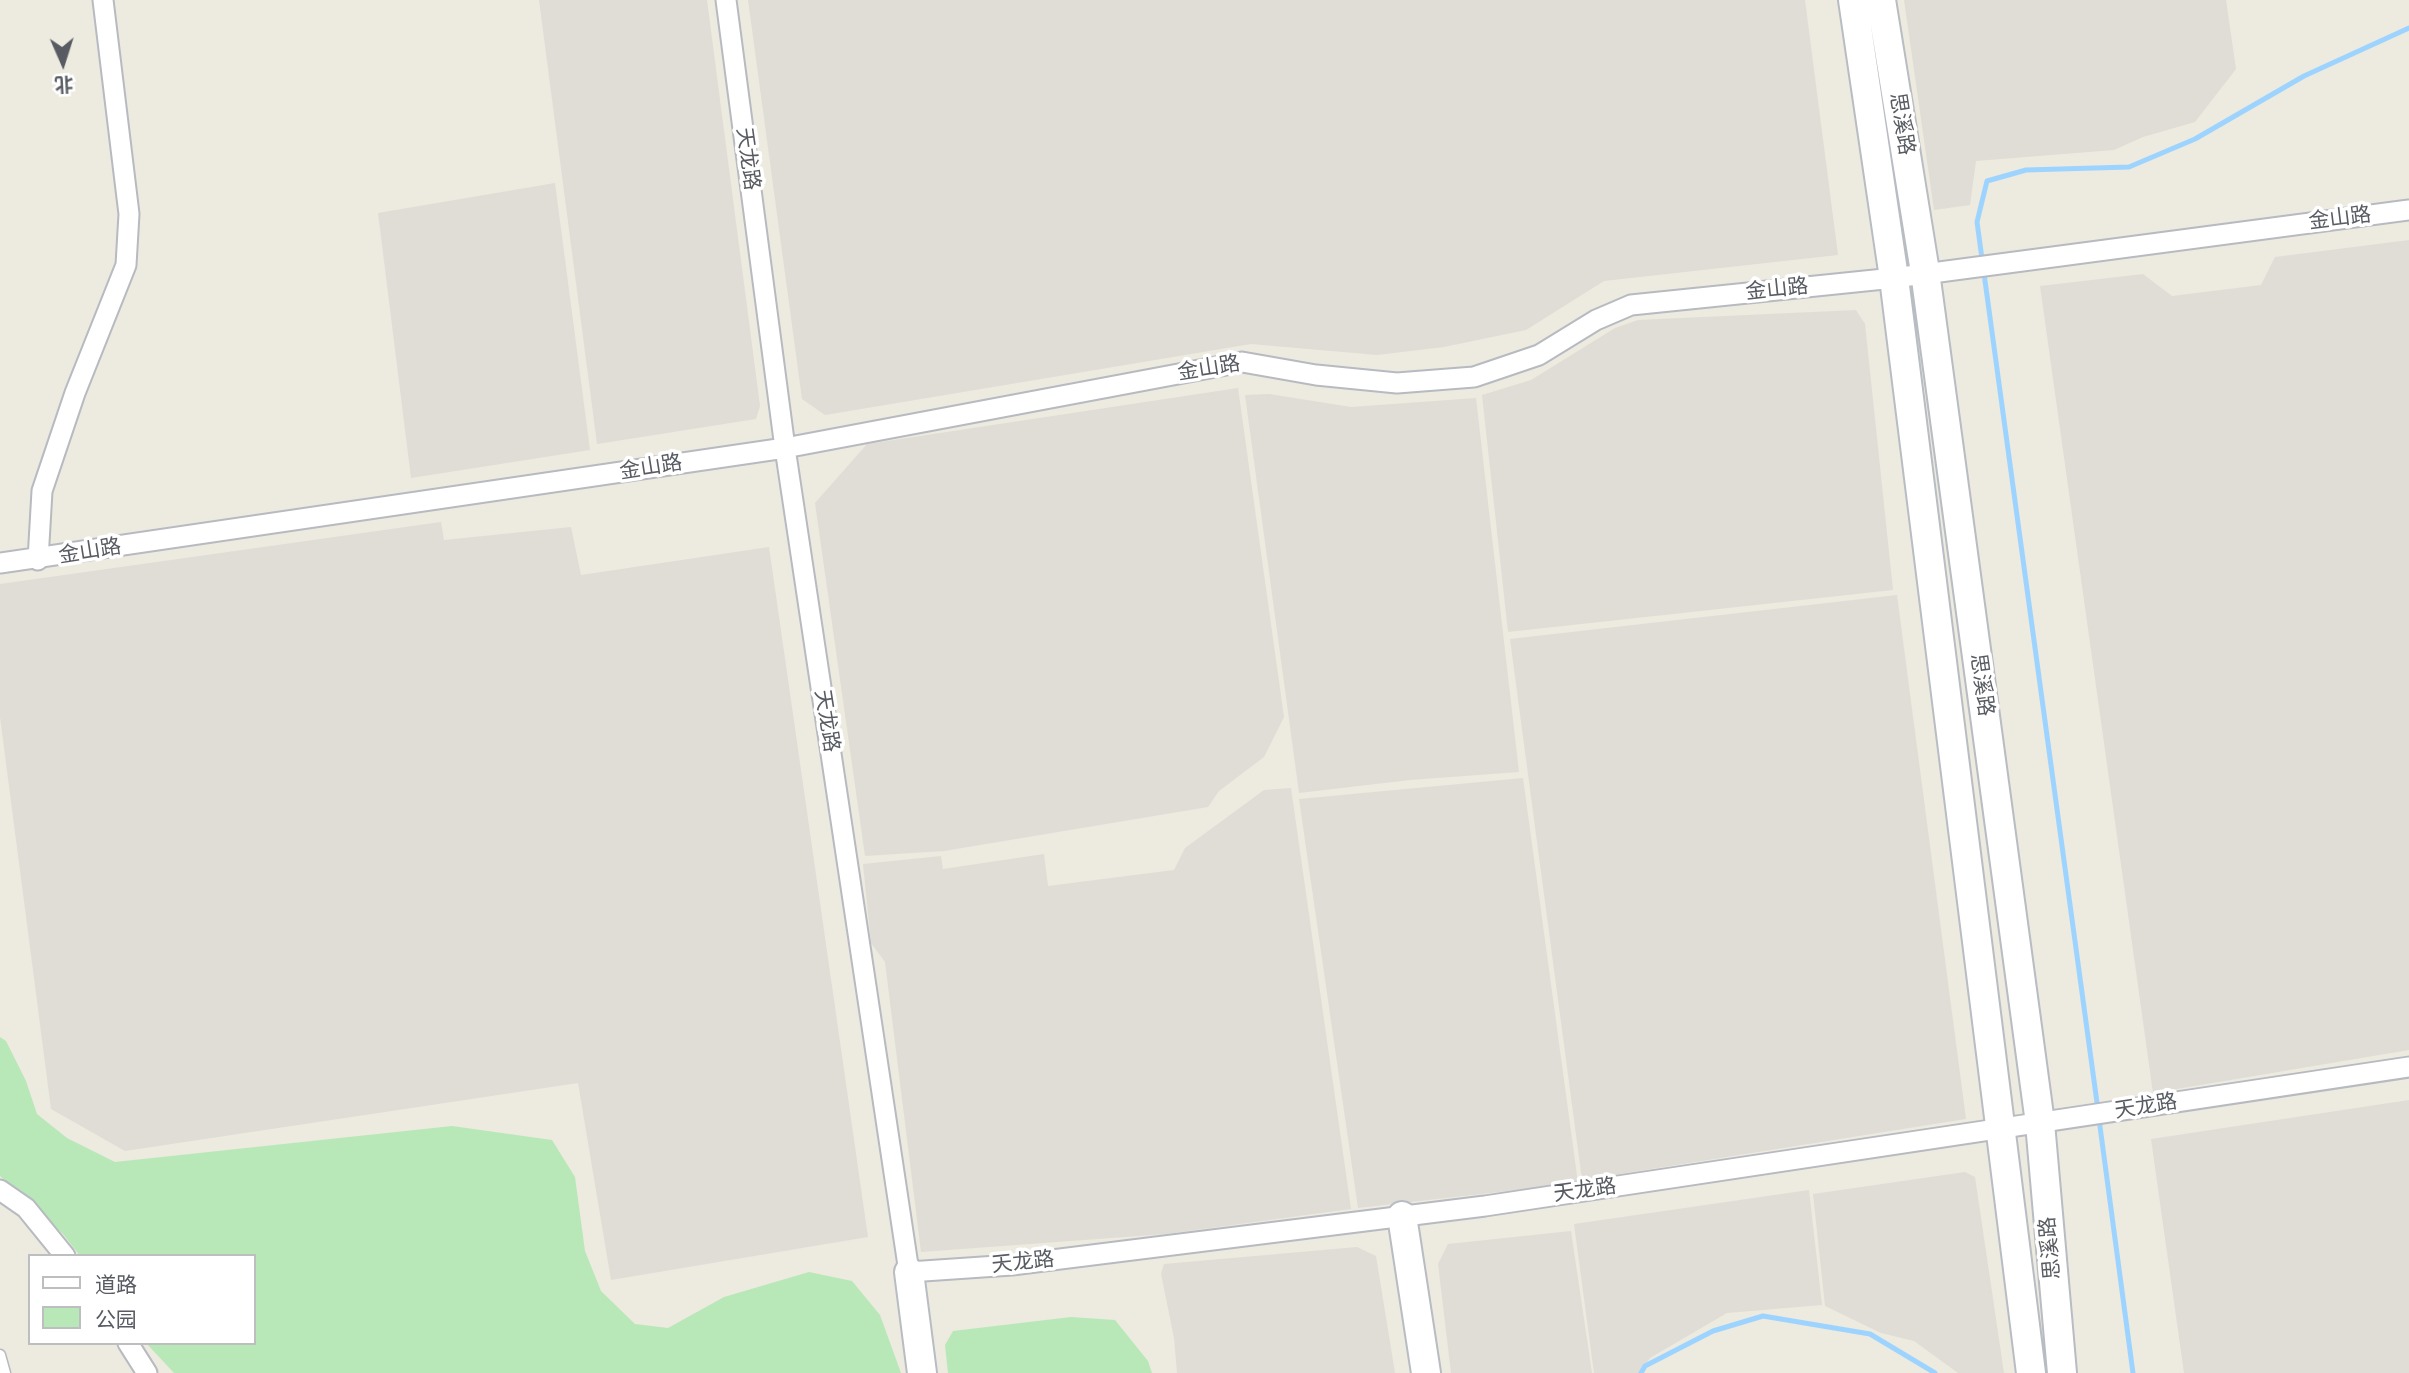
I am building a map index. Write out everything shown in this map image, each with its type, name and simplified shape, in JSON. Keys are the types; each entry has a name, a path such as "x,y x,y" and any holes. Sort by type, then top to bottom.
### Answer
{"street":[{"path":"38,560 42,491 75,393 127,265 129,215 103,0"},
{"name":"天龙路","path":"726,0 785,448 909,1272 1012,1265 1402,1216 1998,1130 2409,1067"},
{"name":"思溪路","path":"1853,0 1894,278 1998,1130 2031,1373"},
{"name":"思溪路","path":"1881,0 1925,272 2040,1123 2062,1373"},
{"name":"金山路","path":"0,564 785,448 1242,362 1316,375 1397,383 1474,377 1539,355 1596,320 1631,305 1894,278 2409,209"},
{"path":"0,1190 26,1209 63,1254"},
{"path":"1402,1216 1426,1373"},
{"path":"909,1272 922,1373"},
{"path":"129,1345 147,1373"}],"lane":[{"path":"0,1355 5,1373"}],"shaded area":[{"path":"539,0 707,0 760,406 756,419 597,444"},
{"path":"748,0 1805,0 1838,255 1604,281 1526,330 1444,347 1377,355 1251,344 825,415 802,399"},
{"path":"1904,0 2226,0 2236,69 2195,122 2143,137 2114,150 1976,161 1970,205 1934,210"},
{"path":"555,183 590,450 411,478 378,213"},
{"path":"2409,240 2409,1050 2153,1093 2040,286 2143,274 2172,296 2261,285 2275,257"},
{"path":"1856,310 1865,324 1893,590 1508,632 1482,395 1531,380 1615,328 1638,320"},
{"path":"1238,388 1284,717 1264,757 1219,791 1208,807 944,851 865,856 815,503 867,444"},
{"path":"1269,394 1351,407 1476,398 1519,772 1410,780 1299,793 1245,395"},
{"path":"441,522 444,540 571,527 581,575 769,547 868,1237 611,1280 578,1083 125,1151 51,1109 0,717 0,584"},
{"path":"1897,595 1966,1119 1582,1180 1510,639"},
{"path":"1523,778 1578,1183 1358,1208 1299,799"},
{"path":"1291,788 1351,1209 1166,1234 921,1252 885,962 871,943 863,864 941,856 943,869 1044,854 1048,886 1174,870 1185,848 1264,790"},
{"path":"2409,1100 2409,1373 2184,1373 2151,1139"},
{"path":"1965,1172 1975,1177 2004,1373 1958,1373 1914,1341 1881,1333 1825,1306 1813,1194"},
{"path":"1809,1190 1822,1305 1727,1313 1650,1358 1640,1373 1594,1373 1574,1224"},
{"path":"1571,1231 1592,1373 1451,1373 1438,1264 1448,1244"},
{"path":"1357,1247 1376,1256 1395,1373 1177,1373 1174,1338 1161,1274 1164,1264"}],"green space":[{"path":"0,1037 6,1041 26,1081 37,1114 67,1138 115,1162 452,1126 552,1140 575,1177 585,1251 601,1291 635,1324 668,1328 724,1297 809,1272 852,1281 880,1315 901,1373 174,1373 148,1345 256,1345 256,1254 78,1254 63,1234 0,1176"},
{"path":"1071,1317 1115,1320 1148,1361 1152,1373 948,1373 945,1345 953,1331"}],"waterway":[{"path":"2098,1110 1977,222 1987,181 2026,170 2129,167 2195,139 2304,76 2409,28"},
{"path":"2099,1119 2133,1373"},
{"path":"1641,1373 1645,1366 1713,1331 1763,1316 1870,1334 1935,1373"}]}
